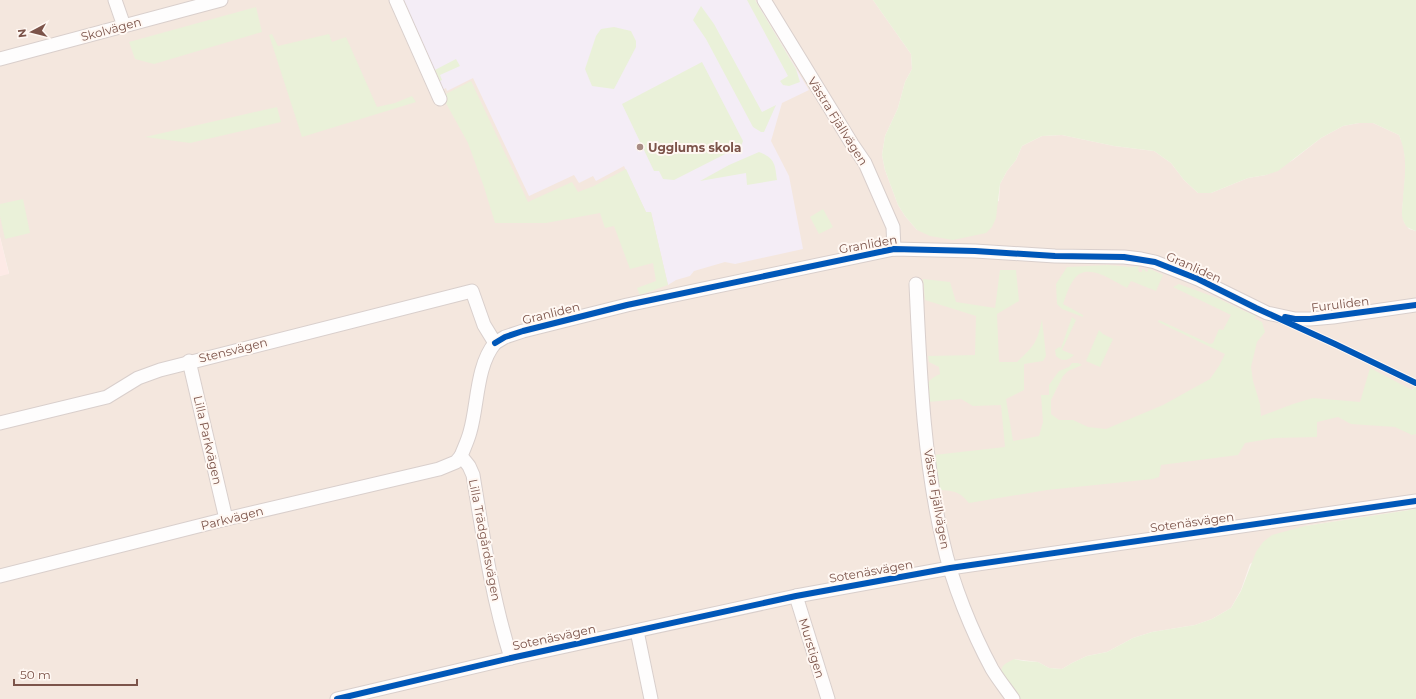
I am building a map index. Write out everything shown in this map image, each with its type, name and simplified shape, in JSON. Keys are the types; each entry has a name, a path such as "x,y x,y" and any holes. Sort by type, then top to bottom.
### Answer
{"street":[{"path":"115,0 124,26"},
{"name":"Skolvägen","path":"0,59 221,0"},
{"path":"396,0 440,99"},
{"name":"Västra Fjällvägen","path":"764,0 852,144 865,162 893,227 894,249"},
{"name":"Granliden","path":"495,343 505,337 523,331 627,305 894,249 968,250 1055,256 1124,257 1141,259 1155,262 1198,279 1267,313"},
{"name":"Västra Fjällvägen","path":"916,284 924,415 931,474 943,542 950,568 968,617 993,669 1012,699"},
{"name":"Stensvägen","path":"0,423 107,397 148,373 189,361 472,291 484,325 495,343"},
{"name":"Furuliden","path":"1267,313 1294,319 1310,319 1416,305"},
{"path":"461,456 470,432 481,377 489,350 495,343"},
{"name":"Lilla Parkvägen","path":"189,361 226,519"},
{"name":"Parkvägen","path":"0,576 226,519 439,469 456,462 461,456"},
{"name":"Lilla Trädgårdsvägen","path":"461,456 469,466 473,475 483,541 502,631 510,658"},
{"name":"Sotenäsvägen","path":"337,699 510,658 796,596 950,568 1416,501"},
{"name":"Murstigen","path":"796,596 828,699"},
{"path":"637,631 651,699"}],"shaded area":[{"path":"0,0 873,0 911,54 912,69 905,82 898,108 885,136 882,155 885,170 898,205 917,230 999,201 1000,184 1007,171 1016,160 1022,146 1042,136 1062,135 1114,146 1154,151 1171,163 1184,180 1198,193 1211,193 1248,178 1266,175 1293,160 1321,138 1343,126 1359,123 1373,123 1399,135 1404,147 1406,169 1402,212 1404,222 1409,229 1416,231 1416,386 1412,390 1416,414 1416,509 1305,526 1250,564 1241,590 1231,608 1212,619 1195,625 1152,632 1133,638 1107,652 1087,656 1062,669 1049,668 1038,662 1014,659 1016,699 0,699 0,276 9,273 0,237"},
{"name":"Ugglums skola","path":"403,0 755,0 809,90 782,103 771,141 789,176 803,249 735,264 725,262 694,271 690,276 676,280 668,285 651,212 646,212 624,166 596,181 593,176 579,183 574,175 529,196 473,78 447,91 446,88 440,91"},
{"path":"0,237 9,274 0,276"}],"green space":[{"path":"747,0 755,0 796,69 800,82 789,86 783,85 780,81 788,76"},
{"path":"873,0 1416,0 1416,231 1406,226 1402,216 1405,158 1399,135 1373,123 1359,123 1343,126 1321,138 1278,171 1248,178 1211,193 1198,193 1184,180 1171,163 1154,151 1114,146 1062,135 1042,136 1022,146 1016,160 1007,171 1000,184 996,218 992,227 986,233 953,240 930,236 917,230 905,216 898,205 885,170 882,155 885,136 898,108 905,82 912,69 911,54"},
{"path":"701,6 714,24 762,112 776,105 764,132 761,132 753,127 706,39 693,20"},
{"path":"256,7 262,32 154,64 135,59 129,42"},
{"path":"614,27 631,31 636,41 636,47 614,89 592,86 585,69 596,36 601,29"},
{"path":"272,34 278,46 329,34 332,42 346,37 377,107 395,103 412,96 416,102 302,137 269,35"},
{"path":"456,59 460,66 440,75 442,80 436,83 431,72"},
{"path":"702,62 743,141 741,146 674,180 663,179 659,171 654,171 622,104"},
{"path":"471,81 528,202 572,182 578,192 594,186 626,169 646,212 651,212 668,285 640,295 637,288 656,281 653,263 630,269 614,226 605,228 600,213 546,223 495,223 468,143 442,96"},
{"path":"277,107 281,122 190,143 145,137"},
{"path":"759,152 771,159 773,162 777,180 747,185 746,173 700,181 729,165"},
{"path":"23,199 30,233 5,239 0,216 0,204"},
{"path":"823,209 833,227 819,234 810,217"},
{"path":"1108,265 1131,267 1140,266 1138,268 1139,272 1142,272 1142,269 1144,269 1146,272 1148,271 1148,268 1163,275 1156,291 1131,281 1127,288 1101,274 1087,272 1080,274 1075,278 1063,304 1083,315 1083,317 1062,309 1057,304 1056,284 1067,267"},
{"path":"1000,270 1016,270 1019,301 997,314 999,362 1017,362 1032,347 1037,339 1042,319 1046,356 1043,361 1024,364 1024,390 1006,399 1013,441 1039,436 1043,422 1041,395 1049,395 1049,385 1059,371 1069,367 1072,363 1082,365 1068,371 1063,376 1051,400 1051,414 1059,420 1073,420 1088,427 1106,429 1163,405 1210,379 1225,354 1158,322 1159,320 1210,344 1213,343 1219,329 1223,330 1231,315 1173,287 1179,284 1217,298 1257,316 1254,318 1262,322 1265,332 1257,342 1251,367 1253,381 1260,404 1261,416 1313,398 1360,402 1370,368 1412,390 1416,386 1416,434 1412,435 1395,427 1351,424 1338,417 1317,422 1317,437 1275,438 1245,443 1238,455 1161,465 1159,477 1153,479 1047,490 969,503 956,492 939,490 934,455 1005,447 1001,405 973,406 961,399 928,402 927,385 931,379 940,374 939,367 929,362 928,356 975,355 976,316 925,300 923,279 950,282 956,302 995,308"},
{"path":"1072,317 1076,320 1062,350 1074,355 1070,359 1063,360 1056,356 1055,350 1059,347 1061,348"},
{"path":"1099,330 1103,334 1113,339 1100,367 1086,361"},
{"path":"1416,509 1416,699 1016,699 1003,679 1003,666 1014,659 1038,662 1049,668 1062,669 1087,656 1107,652 1133,638 1152,632 1195,625 1212,619 1231,608 1241,591 1256,552 1263,542 1272,535 1305,526"}],"cycle path":[{"path":"495,343 505,337 523,331 627,305 894,249 975,251 1055,256 1124,257 1155,262 1198,279 1256,308 1416,383"},
{"path":"1285,317 1310,319 1416,305"},
{"path":"337,699 511,658 796,596 950,568 1416,501"}],"place":[{"name":"Ugglums skola","path":"640,147"}]}
